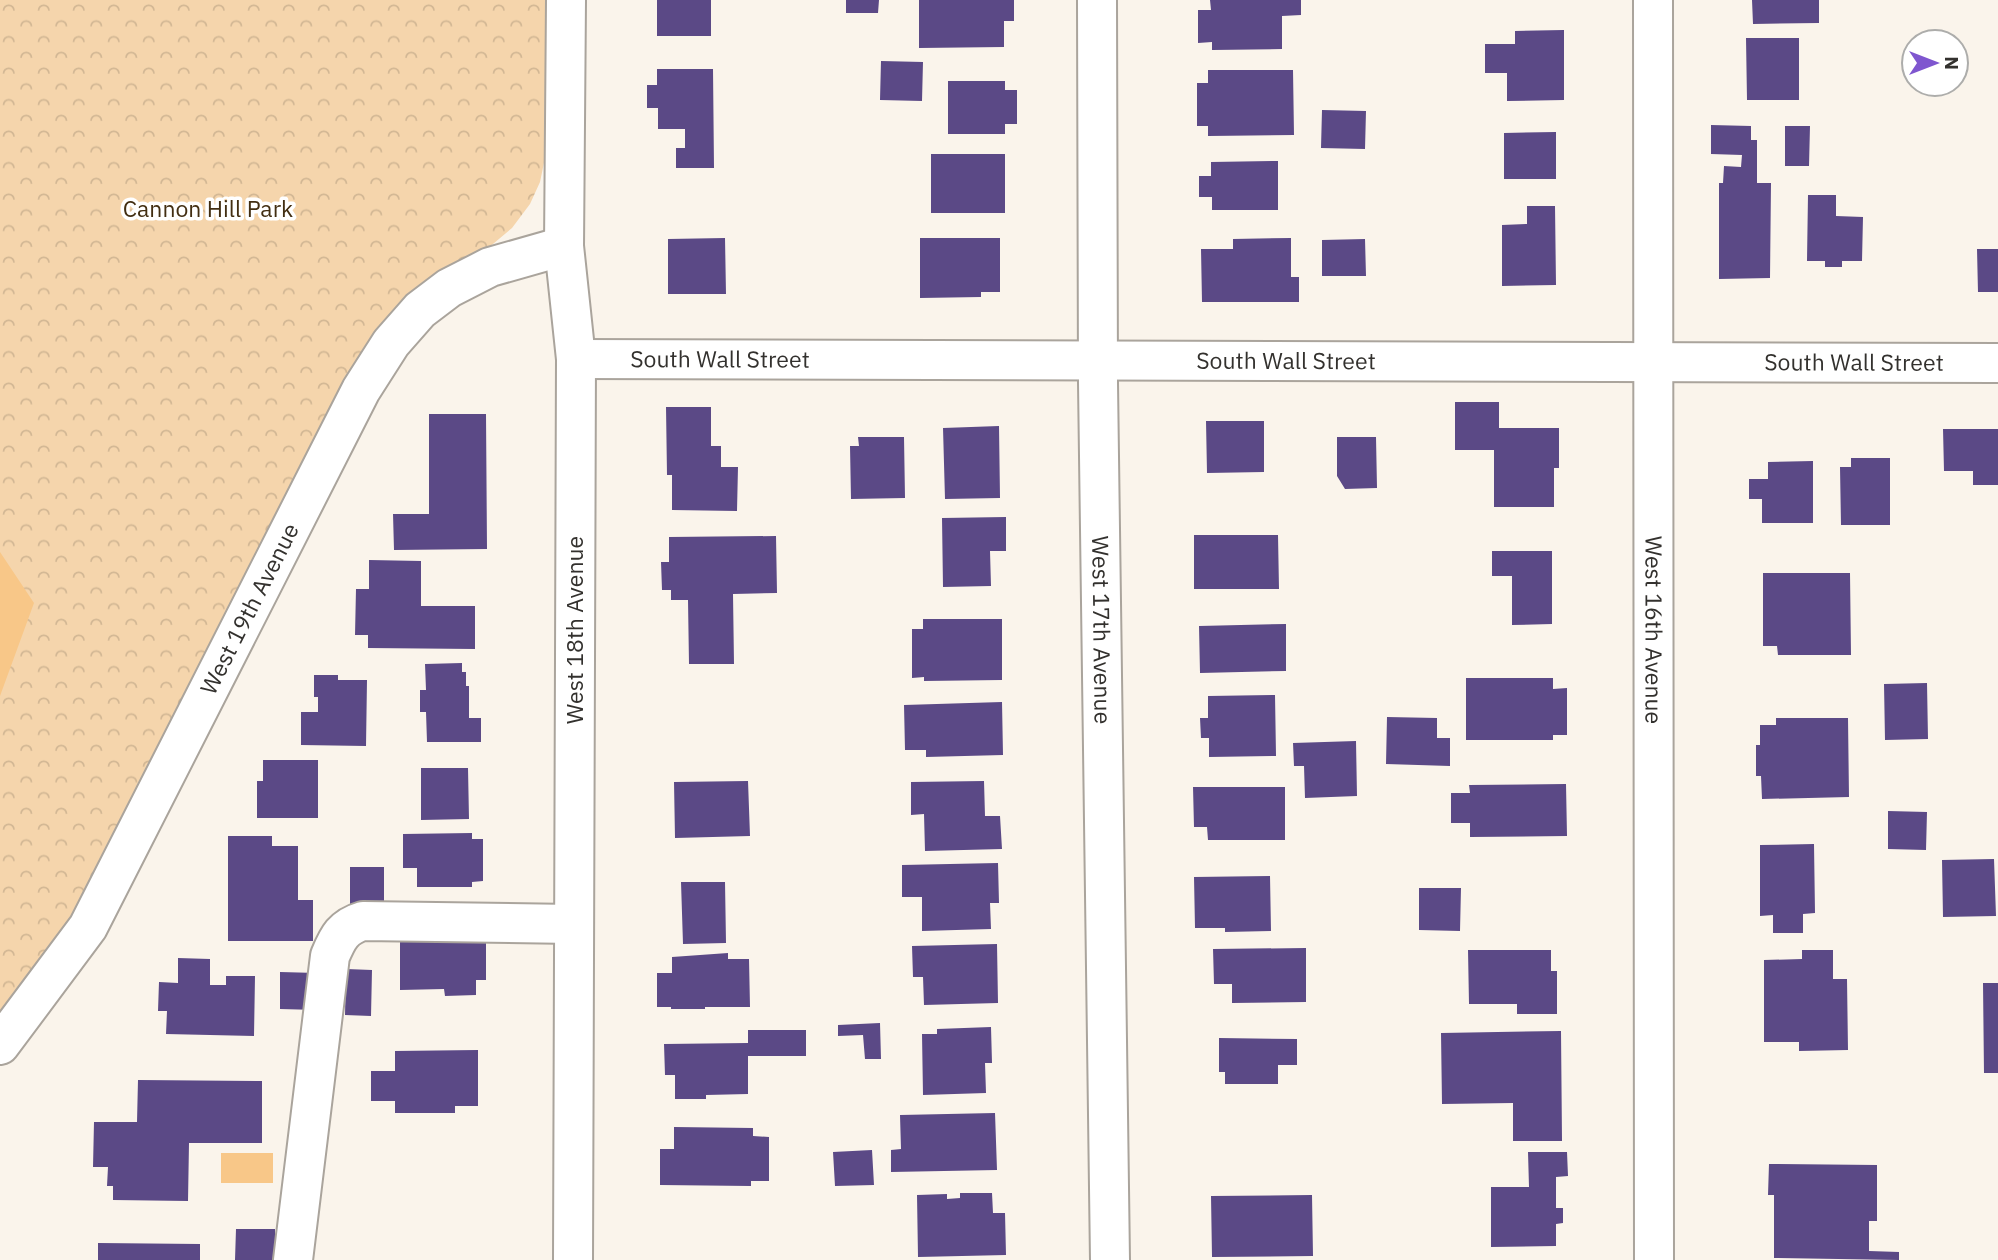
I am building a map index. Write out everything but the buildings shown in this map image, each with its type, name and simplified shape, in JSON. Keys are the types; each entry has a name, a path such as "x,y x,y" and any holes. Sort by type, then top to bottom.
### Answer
{"street":[{"name":"West 18th Avenue","path":"566,0 565,246 576,359 573,1260"},
{"name":"West 17th Avenue","path":"1097,0 1098,359 1110,1260"},
{"name":"West 16th Avenue","path":"1653,0 1654,1260"},
{"name":"West 19th Avenue","path":"0,1045 88,927 361,390 391,343 420,310 449,288 490,267 565,246"},
{"name":"South Wall Street","path":"576,359 1998,363"},
{"path":"293,1260 331,956 338,936 349,925 363,921 574,924"}],"green space":[{"name":"Cannon Hill Park","path":"0,0 546,0 545,158 540,182 530,204 512,228 375,335 347,376 72,927 0,1024"}],"shaded area":[{"path":"0,552 34,603 0,696"},
{"path":"221,1153 273,1153 273,1183 221,1183"}]}
